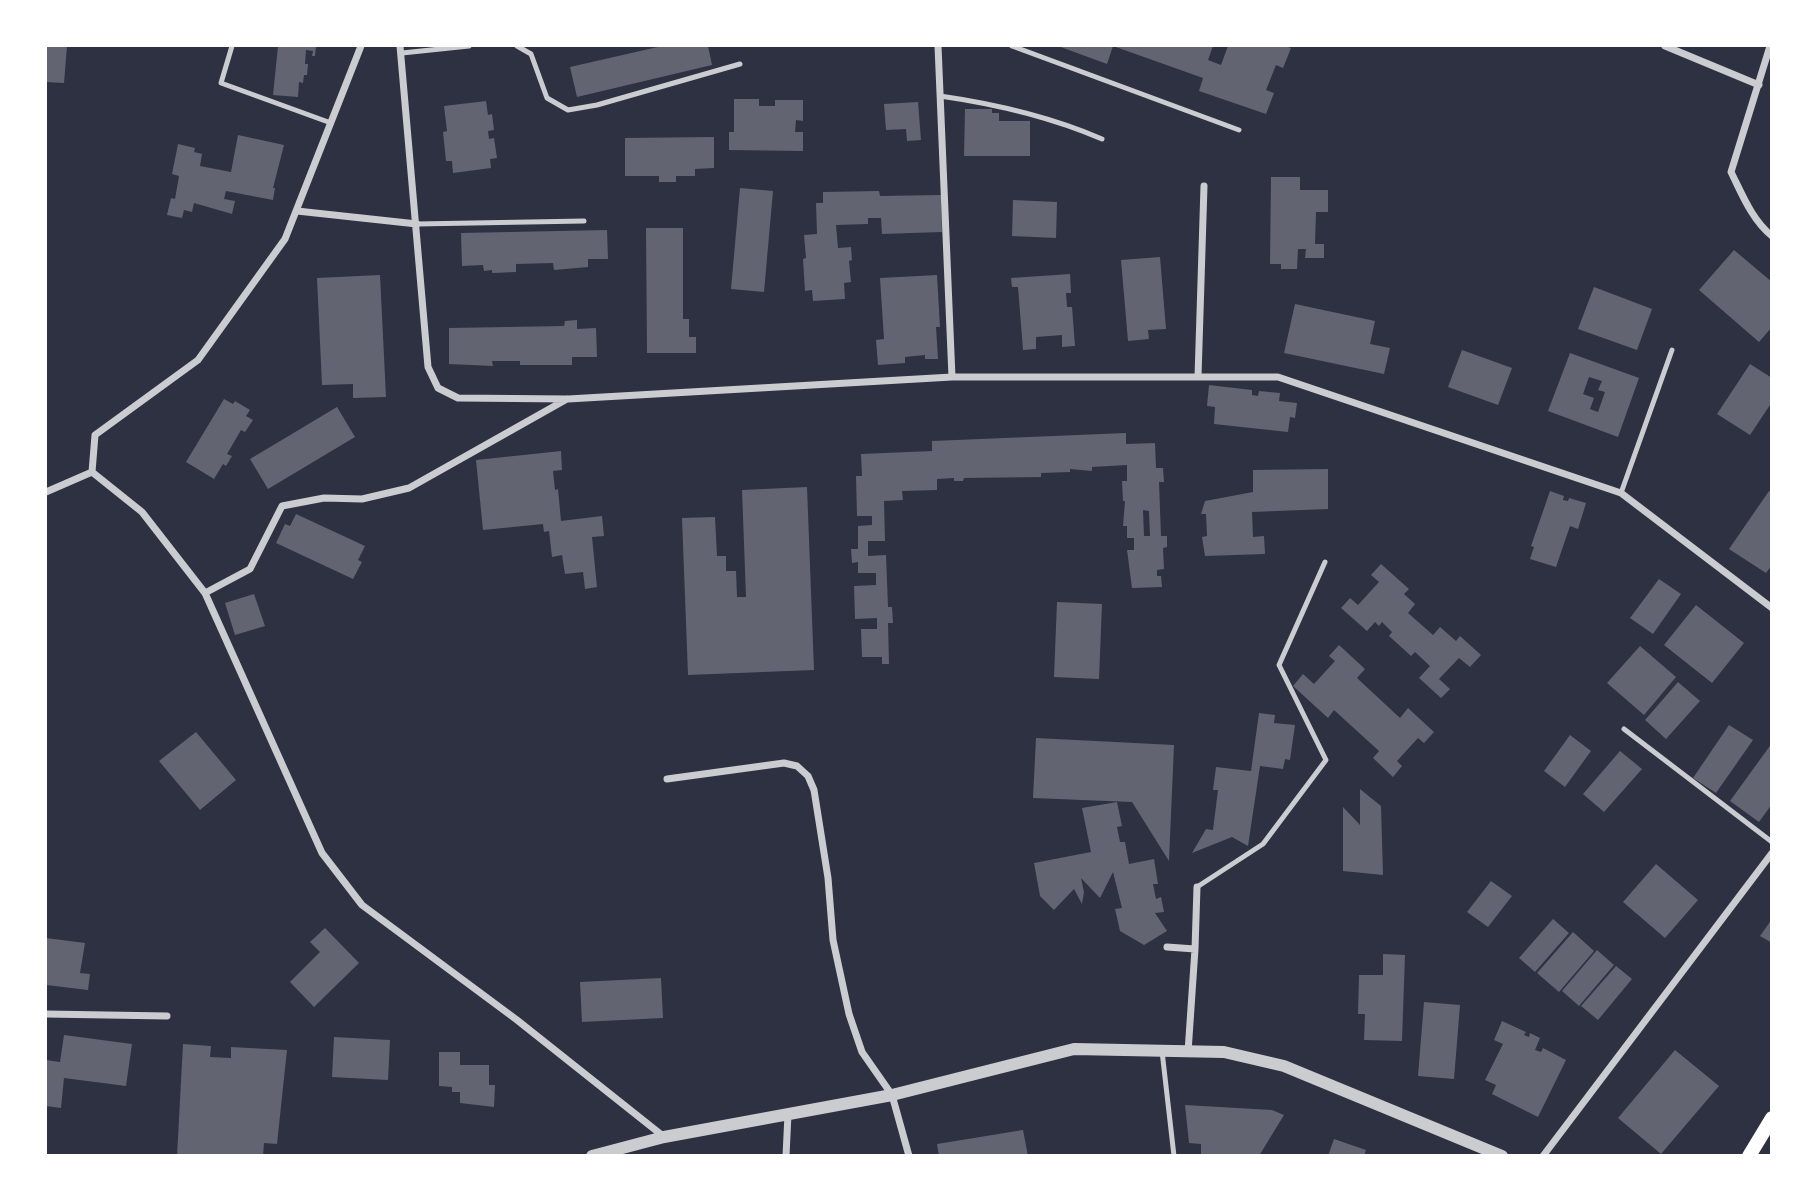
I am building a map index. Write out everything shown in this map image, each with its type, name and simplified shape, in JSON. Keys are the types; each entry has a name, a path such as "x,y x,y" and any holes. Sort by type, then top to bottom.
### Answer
{"main road":[{"path":"1749,1156 1772,1118"}],"street":[{"path":"92,472 95,435 198,360 285,240 360,46"},
{"path":"938,46 952,377"},
{"path":"1665,46 1759,85"},
{"path":"1770,46 1769,59 1731,172 1746,203 1763,229 1772,236"},
{"path":"401,49 418,224 428,367 438,388 458,398 568,399 952,377 1278,377 1621,493 1772,608"},
{"path":"1198,377 1204,186"},
{"path":"297,211 418,224"},
{"path":"205,593 250,569 282,506 324,498 362,499 409,488 568,399"},
{"path":"46,492 92,472"},
{"path":"92,472 142,512 205,593 322,853 362,905 517,1020 664,1137"},
{"path":"667,779 784,763 797,765 808,776 814,790 828,878 833,940 849,1014 862,1052 891,1095 909,1156"},
{"path":"1543,1156 1772,853"},
{"path":"1188,1052 1197,887"},
{"path":"1167,947 1195,949"},
{"path":"46,1014 167,1016"},
{"path":"592,1156 664,1137 891,1095 1074,1049 1224,1052 1284,1066 1502,1156"},
{"path":"786,1156 788,1114"}],"lane":[{"path":"232,46 221,83 331,123"},
{"path":"401,49 469,46"},
{"path":"517,46 531,54 547,98 568,110 597,106 740,64"},
{"path":"1012,46 1239,130"},
{"path":"940,96 997,106 1057,121 1102,139"},
{"path":"418,224 584,221"},
{"path":"1621,493 1672,350"},
{"path":"1197,887 1263,844 1326,760 1279,665 1325,562"},
{"path":"1624,729 1772,842"},
{"path":"1162,1051 1174,1156"},
{"path":"636,1156 640,1143"}],"building":[{"path":"46,46 67,46 64,83 46,82"},
{"path":"278,46 316,46 315,56 312,56 313,51 306,50 307,75 304,75 303,83 299,82 298,97 273,95"},
{"path":"662,46 708,46 712,65 577,97 570,67"},
{"path":"1058,46 1113,46 1107,64"},
{"path":"1113,46 1213,46 1208,60 1221,65 1228,46 1291,48 1283,68 1276,65 1266,90 1274,93 1266,114 1199,91 1203,78"},
{"path":"734,99 759,99 759,106 775,106 775,100 803,100 803,121 796,120 795,132 803,132 803,151 729,150 729,132 734,132"},
{"path":"486,101 488,115 492,114 494,130 488,131 489,139 494,138 497,158 490,159 491,168 453,173 452,161 446,161 444,106"},
{"path":"918,102 921,140 907,141 906,129 886,130 884,104"},
{"path":"965,109 992,109 992,113 999,113 999,121 1030,121 1030,156 964,156"},
{"path":"238,135 284,145 273,188 273,200 226,191 224,199 235,201 232,214 194,203 192,212 184,210 182,218 167,215 171,198 175,199 179,176 172,174 178,144 195,148 194,152 202,154 200,166 231,172"},
{"path":"714,137 714,168 695,169 695,176 676,176 676,182 659,182 659,176 625,176 625,138"},
{"path":"1271,177 1300,177 1300,190 1328,190 1328,212 1316,212 1315,244 1324,244 1324,258 1305,258 1306,249 1298,249 1297,269 1281,269 1281,264 1270,264"},
{"path":"740,188 773,191 764,292 731,289"},
{"path":"879,191 880,196 941,195 942,232 882,234 881,218 868,218 868,224 836,225 838,248 851,247 851,282 844,283 845,299 813,301 812,290 805,291 803,259 806,258 804,235 817,234 816,203 823,203 823,192"},
{"path":"1013,200 1057,202 1056,238 1012,236"},
{"path":"646,228 683,228 683,319 689,319 689,337 696,337 696,353 647,353"},
{"path":"607,230 608,259 588,259 588,267 554,270 553,263 516,264 516,272 492,273 492,270 484,271 483,265 462,266 461,233"},
{"path":"1734,250 1772,282 1772,327 1759,342 1699,290"},
{"path":"1160,257 1166,329 1148,330 1149,339 1128,341 1121,260"},
{"path":"1070,274 1071,293 1066,293 1067,307 1072,307 1075,346 1062,347 1062,335 1036,337 1036,349 1023,350 1018,287 1012,287 1011,278"},
{"path":"380,275 386,397 353,398 353,384 322,385 317,278"},
{"path":"937,275 940,327 936,327 938,359 925,359 925,355 905,357 905,363 878,365 876,340 884,339 880,278"},
{"path":"1594,287 1652,309 1637,350 1578,329"},
{"path":"1295,304 1375,321 1370,344 1390,348 1384,374 1284,353"},
{"path":"577,320 577,329 596,328 597,357 572,357 572,365 520,365 520,361 492,361 493,366 449,364 449,328 564,326 565,321"},
{"path":"1462,350 1512,368 1498,405 1448,387"},
{"path":"1570,353 1639,378 1618,437 1548,411","holes":["1589,377 1602,381 1598,390 1605,392 1598,412 1590,409 1594,398 1583,394"]},
{"path":"1750,364 1772,378 1772,402 1750,435 1717,414"},
{"path":"1209,385 1252,390 1252,395 1258,396 1259,391 1280,393 1279,401 1297,403 1295,418 1290,417 1288,432 1214,424 1215,407 1207,406"},
{"path":"224,399 233,404 235,401 250,410 246,416 253,420 245,432 241,430 227,454 232,456 226,466 223,464 214,479 186,462"},
{"path":"337,407 355,437 268,489 250,459"},
{"path":"1126,433 1126,444 1155,443 1156,468 1163,468 1164,482 1159,482 1161,536 1167,536 1167,547 1163,548 1164,569 1157,570 1157,576 1161,576 1162,587 1132,588 1127,550 1134,550 1134,538 1127,538 1127,526 1123,526 1125,501 1122,481 1127,481 1127,465 1092,467 1092,471 1070,469 1070,472 1041,473 1041,477 964,478 963,481 954,481 954,478 937,479 937,490 902,491 903,500 884,501 885,541 868,541 868,556 886,555 888,607 892,607 893,623 888,623 889,664 882,664 882,657 862,657 861,629 877,629 877,618 855,619 854,586 876,585 876,573 858,573 858,562 852,563 851,549 858,549 858,526 872,525 872,516 857,516 856,476 862,476 861,454 932,451 932,441","holes":["1143,510 1149,511 1150,536 1144,536"]},
{"path":"561,451 562,470 553,471 561,521 602,516 604,536 592,537 597,587 585,589 583,572 565,574 562,555 552,557 549,531 544,532 543,524 483,530 476,460"},
{"path":"1328,469 1328,509 1252,512 1253,537 1264,536 1265,554 1205,556 1202,537 1207,536 1206,514 1201,514 1205,501 1253,492 1253,470"},
{"path":"807,487 814,670 688,675 682,518 715,517 717,556 726,556 726,571 736,571 737,597 746,597 742,490"},
{"path":"1550,491 1564,496 1563,500 1568,501 1569,498 1586,503 1578,529 1570,526 1556,567 1530,559 1534,547 1531,546"},
{"path":"1769,491 1772,493 1772,565 1766,573 1729,549"},
{"path":"296,514 365,546 358,560 362,562 353,579 276,543 285,524 290,526"},
{"path":"1381,564 1409,589 1404,594 1415,604 1408,613 1433,635 1440,627 1456,641 1460,636 1481,655 1470,667 1459,658 1439,679 1450,689 1441,698 1419,678 1430,666 1415,652 1411,656 1389,636 1392,632 1382,622 1379,626 1375,622 1367,631 1341,608 1350,598 1358,605 1379,582 1371,575"},
{"path":"1659,579 1681,594 1653,634 1630,618"},
{"path":"254,594 265,626 235,635 225,603"},
{"path":"1057,602 1102,604 1099,679 1054,677"},
{"path":"1696,605 1744,643 1712,683 1664,645"},
{"path":"1339,645 1365,669 1357,678 1400,718 1408,708 1434,732 1424,743 1418,738 1397,761 1402,766 1393,777 1373,758 1379,751 1334,710 1328,718 1293,686 1303,674 1314,684 1335,661 1329,656"},
{"path":"1640,646 1676,677 1644,715 1607,683"},
{"path":"1678,682 1700,701 1666,739 1645,720"},
{"path":"1259,713 1275,715 1274,723 1295,725 1290,760 1285,759 1283,769 1260,766 1248,846 1232,837 1192,853 1206,829 1213,830 1218,790 1213,790 1216,767 1251,771"},
{"path":"1729,725 1753,740 1716,793 1693,778"},
{"path":"196,732 236,780 200,810 159,761"},
{"path":"1570,735 1591,751 1565,787 1544,771"},
{"path":"1036,738 1174,745 1169,861 1132,802 1033,798"},
{"path":"1772,743 1772,804 1759,822 1730,801"},
{"path":"1620,751 1642,769 1604,812 1583,794"},
{"path":"1360,789 1381,806 1383,875 1343,871 1343,807 1360,825"},
{"path":"1117,802 1122,826 1117,827 1120,842 1125,842 1129,864 1154,859 1158,884 1153,884 1156,899 1161,897 1164,912 1155,913 1167,931 1144,945 1120,931 1115,909 1122,908 1113,872 1100,898 1081,878 1084,892 1082,904 1074,889 1054,910 1040,896 1034,863 1091,852 1082,808"},
{"path":"1656,864 1698,900 1665,938 1623,902"},
{"path":"1491,881 1512,896 1488,927 1467,912"},
{"path":"1553,919 1569,933 1535,972 1519,958"},
{"path":"1772,919 1772,943 1760,936"},
{"path":"325,928 359,963 314,1007 290,982 320,952 310,942"},
{"path":"1573,932 1594,951 1559,992 1537,973"},
{"path":"46,938 85,943 80,973 90,974 88,990 46,985"},
{"path":"1597,950 1614,965 1579,1006 1562,991"},
{"path":"1383,954 1405,955 1402,1041 1364,1040 1365,1014 1358,1014 1359,975 1383,975"},
{"path":"1616,966 1632,979 1598,1020 1581,1006"},
{"path":"661,978 663,1018 582,1022 580,982"},
{"path":"1424,1002 1460,1005 1454,1079 1418,1076"},
{"path":"1502,1021 1526,1032 1524,1035 1529,1037 1530,1033 1540,1038 1535,1050 1541,1052 1543,1048 1566,1060 1538,1117 1492,1094 1496,1085 1485,1080 1503,1044 1494,1040"},
{"path":"64,1035 132,1044 126,1086 64,1078 61,1108 46,1106 46,1060 60,1062"},
{"path":"334,1037 390,1040 388,1080 332,1077"},
{"path":"183,1044 211,1046 210,1057 231,1058 231,1047 287,1050 277,1144 264,1143 263,1156 177,1156"},
{"path":"1675,1050 1719,1086 1661,1154 1618,1118"},
{"path":"439,1052 460,1052 460,1065 489,1065 489,1085 495,1085 494,1107 460,1103 460,1092 452,1092 452,1087 439,1086"},
{"path":"1185,1105 1272,1110 1284,1115 1259,1156 1201,1156 1201,1144 1189,1143"},
{"path":"1023,1130 1028,1156 939,1156 937,1144"},
{"path":"1334,1139 1366,1150 1364,1156 1328,1156"}]}
